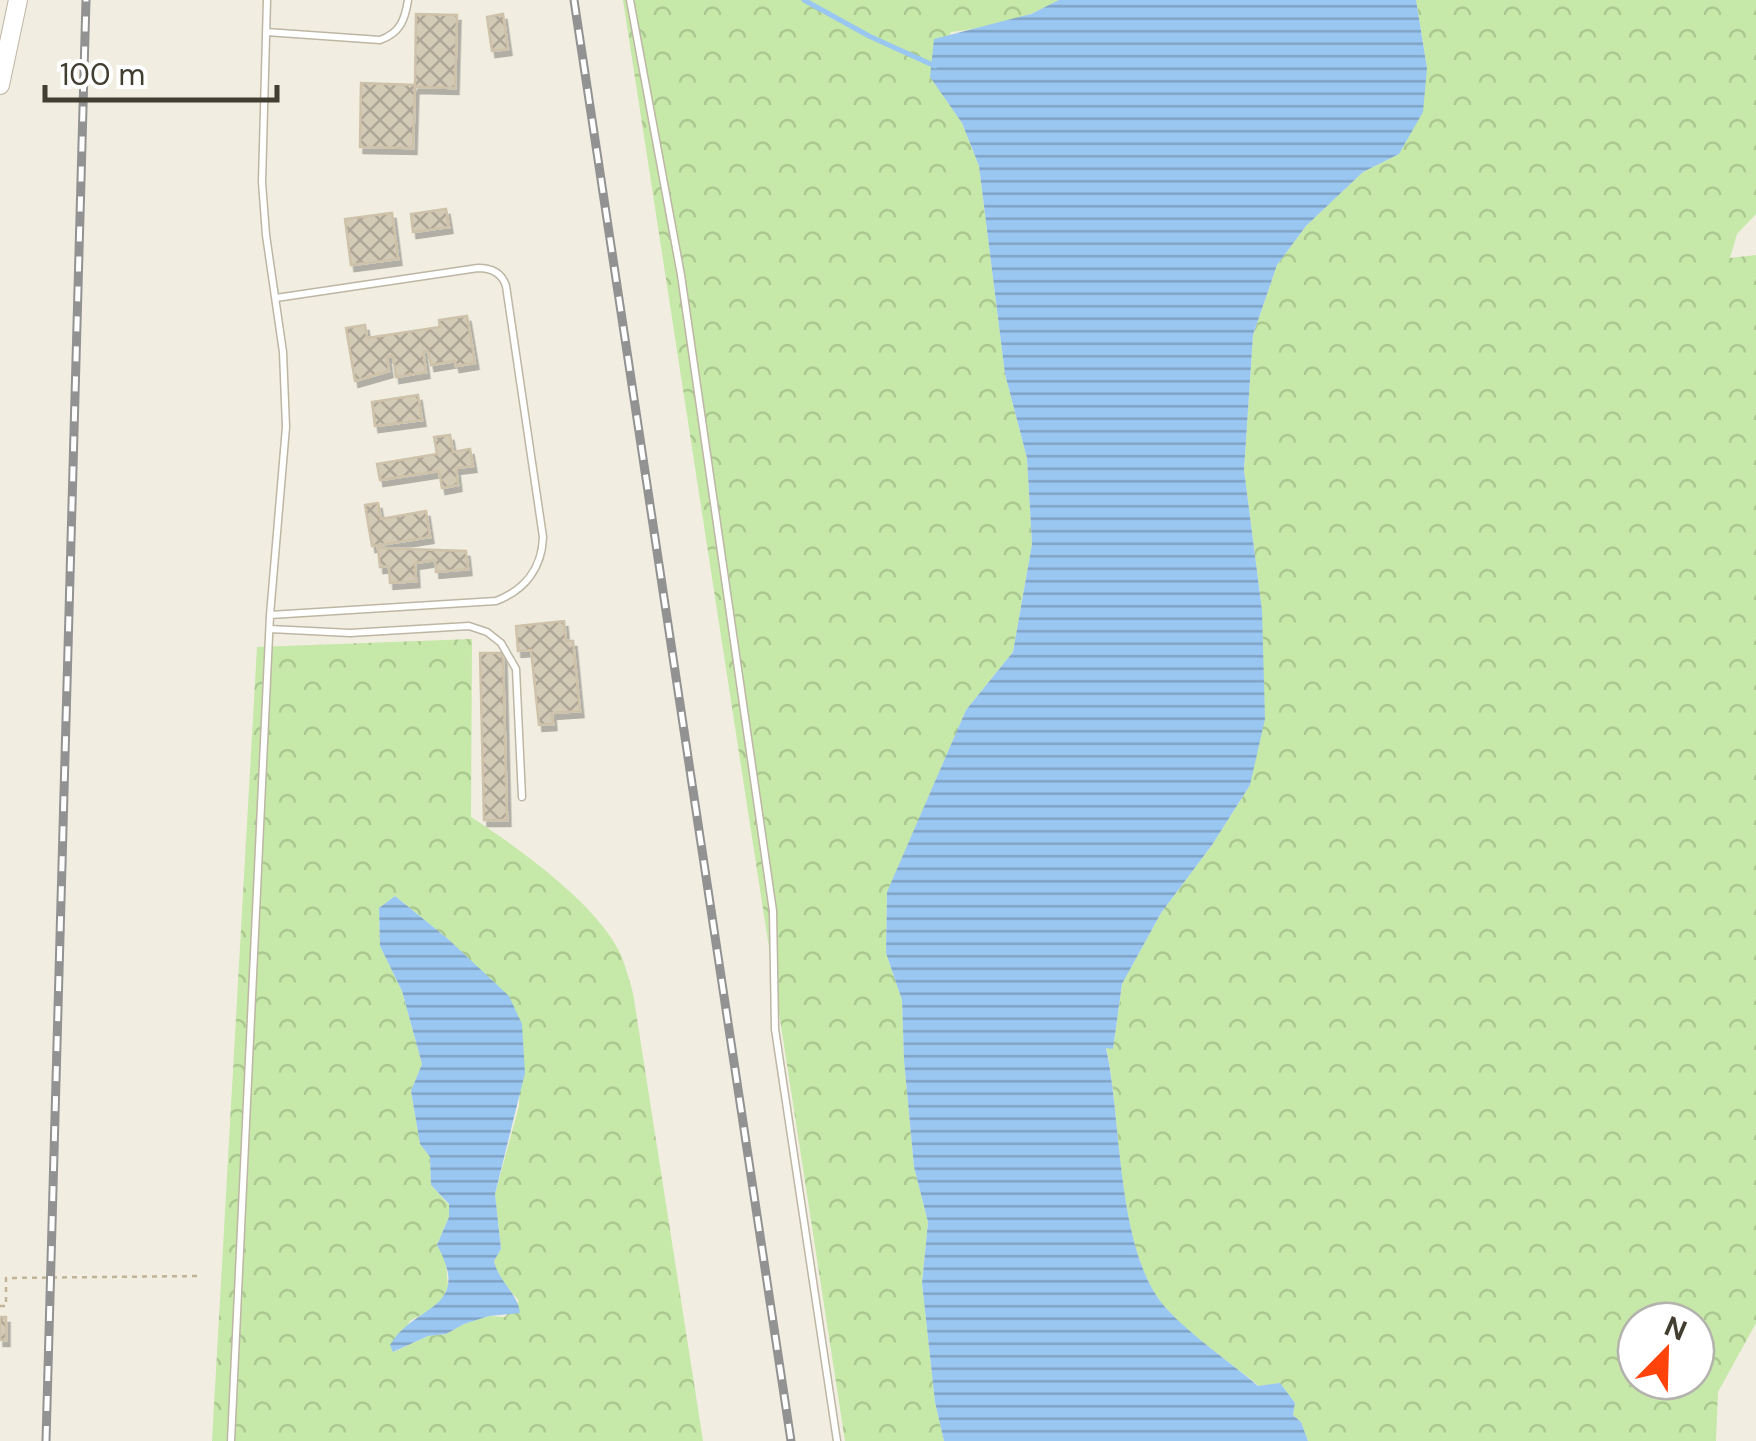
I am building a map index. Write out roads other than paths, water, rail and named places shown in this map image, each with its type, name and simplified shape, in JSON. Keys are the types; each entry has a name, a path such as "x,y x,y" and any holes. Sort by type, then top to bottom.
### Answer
{"street":[{"path":"0,86 18,0"}],"lane":[{"path":"231,1441 270,615 286,427 283,352 262,182 267,0"},
{"path":"266,32 380,40 402,24 408,0"},
{"path":"630,0 681,275 770,892 776,938 775,1029 837,1441"},
{"path":"270,615 490,602 510,594 530,577 544,538 506,286 497,273 478,268 276,298"},
{"path":"270,629 350,633 463,626 481,629 497,638 516,669 522,797"}],"water":[{"path":"1059,0 1416,0 1427,68 1423,112 1399,154 1363,172 1306,226 1277,265 1253,335 1244,470 1262,610 1265,719 1250,785 1212,845 1161,913 1122,984 1113,1049 1106,1048 1129,1219 1149,1283 1176,1318 1258,1386 1280,1383 1295,1403 1293,1415 1301,1422 1308,1441 944,1441 935,1402 922,1283 928,1222 914,1167 902,1000 886,953 887,892 966,710 1013,652 1032,544 1027,458 1005,374 979,166 962,123 930,77 934,39 1031,14"},
{"path":"395,896 509,996 522,1024 525,1073 495,1194 501,1249 494,1261 520,1313 489,1316 393,1352 390,1345 401,1331 445,1295 446,1267 437,1245 449,1217 449,1204 431,1185 430,1157 420,1144 411,1091 422,1064 402,991 380,946 379,908"}],"waterway":[{"path":"804,0 935,66"}],"railway":[{"path":"46,1441 86,0"},
{"path":"574,0 791,1441"}]}
